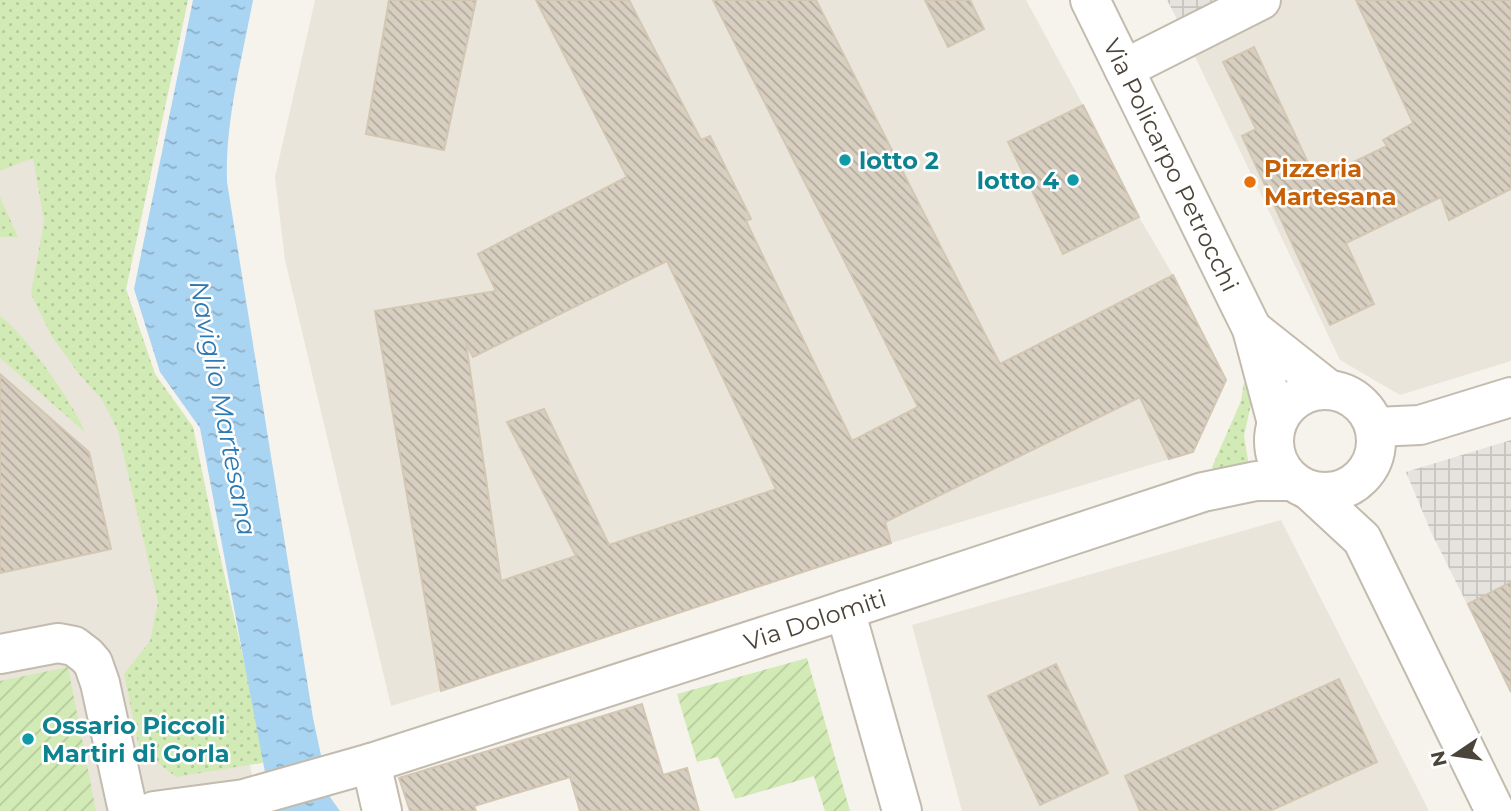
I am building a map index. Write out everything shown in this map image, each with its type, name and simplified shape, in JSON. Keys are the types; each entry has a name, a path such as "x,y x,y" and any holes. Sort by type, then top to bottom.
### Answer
{"street":[{"name":"Via Policarpo Petrocchi","path":"1090,0 1252,330 1277,423"},
{"path":"1124,69 1261,0"},
{"name":"Via Policarpo Petrocchi","path":"1252,330 1329,390"},
{"path":"1362,539 1375,441 1362,407 1341,393 1329,390 1313,391 1301,396 1282,412 1277,423 1274,449 1283,472 1362,539 1495,811"},
{"path":"1375,441 1511,397"},
{"name":"Via Dolomiti","path":"153,811 256,795 356,768 1203,492 1255,481 1301,485 1328,492 1352,484 1361,476 1375,441"},
{"path":"845,610 902,811"},
{"path":"0,654 58,643 74,646 87,656 100,683 128,811"},
{"path":"356,768 382,811"}],"shaded area":[{"path":"0,0 188,0 126,289 155,374 193,427 267,762 250,765 256,795 263,811 0,811"},
{"path":"315,0 1026,0 1226,380 1193,452 891,543 528,664 391,706 285,260 275,177"},
{"path":"1167,0 1215,0 1177,19"},
{"path":"1215,0 1511,0 1511,361 1400,395 1340,360 1177,19"},
{"path":"1511,440 1511,692 1431,532 1406,472"},
{"path":"1281,520 1429,811 962,811 912,625"}],"green space":[{"path":"0,0 188,0 126,289 155,374 193,427 267,762 176,777 139,748 124,674 150,641 158,602 118,431 103,401 79,374 51,335 31,294 44,221 33,158 0,171"},
{"path":"0,197 18,237 0,237"},
{"path":"0,316 10,324 47,370 85,432 0,358"},
{"path":"1244,382 1252,400 1244,436 1249,466 1215,475 1212,467 1241,401"},
{"path":"807,658 850,811 825,811 814,776 735,799 718,757 697,762 677,694"},
{"path":"68,667 96,811 0,811 0,681"}],"water":[{"name":"Naviglio Martesana","path":"193,0 253,0 231,113 227,182 313,718 330,797 340,811 277,811 275,808 267,783 200,428 160,372 134,289"}],"building":[{"path":"389,0 476,0 444,150 366,134"},
{"path":"536,0 629,0 701,140 710,136 751,219 746,221 852,441 918,407 713,0 816,0 1000,364 1173,275 1226,380 1193,452 1169,459 1140,397 885,522 891,543 441,691 375,311 496,291 478,254 627,177","holes":["667,261 776,489 609,545 544,409 507,422 576,556 501,581 466,343 473,357"]},
{"path":"925,0 970,0 984,29 948,47"},
{"path":"1356,0 1511,0 1511,189 1449,220 1441,197 1346,243 1374,304 1330,325 1242,136 1256,129 1223,62 1254,47 1316,180 1387,146 1383,140 1413,123"},
{"name":"lotto 4","path":"1083,105 1139,217 1063,254 1008,142"},
{"path":"0,374 89,452 111,549 0,573"},
{"path":"1511,582 1511,692 1468,604"},
{"path":"1056,664 1108,773 1040,805 988,696"},
{"path":"1339,679 1377,762 1270,811 1140,811 1125,776"},
{"path":"642,704 663,775 687,768 699,811 580,811 570,777 474,806 476,811 410,811 399,778"}],"place":[{"name":"lotto 2","path":"845,160"},
{"name":"lotto 4","path":"1073,180"},
{"name":"Pizzeria Martesana","path":"1250,182"},
{"name":"Ossario Piccoli Martiri di Gorla","path":"28,739"}]}
